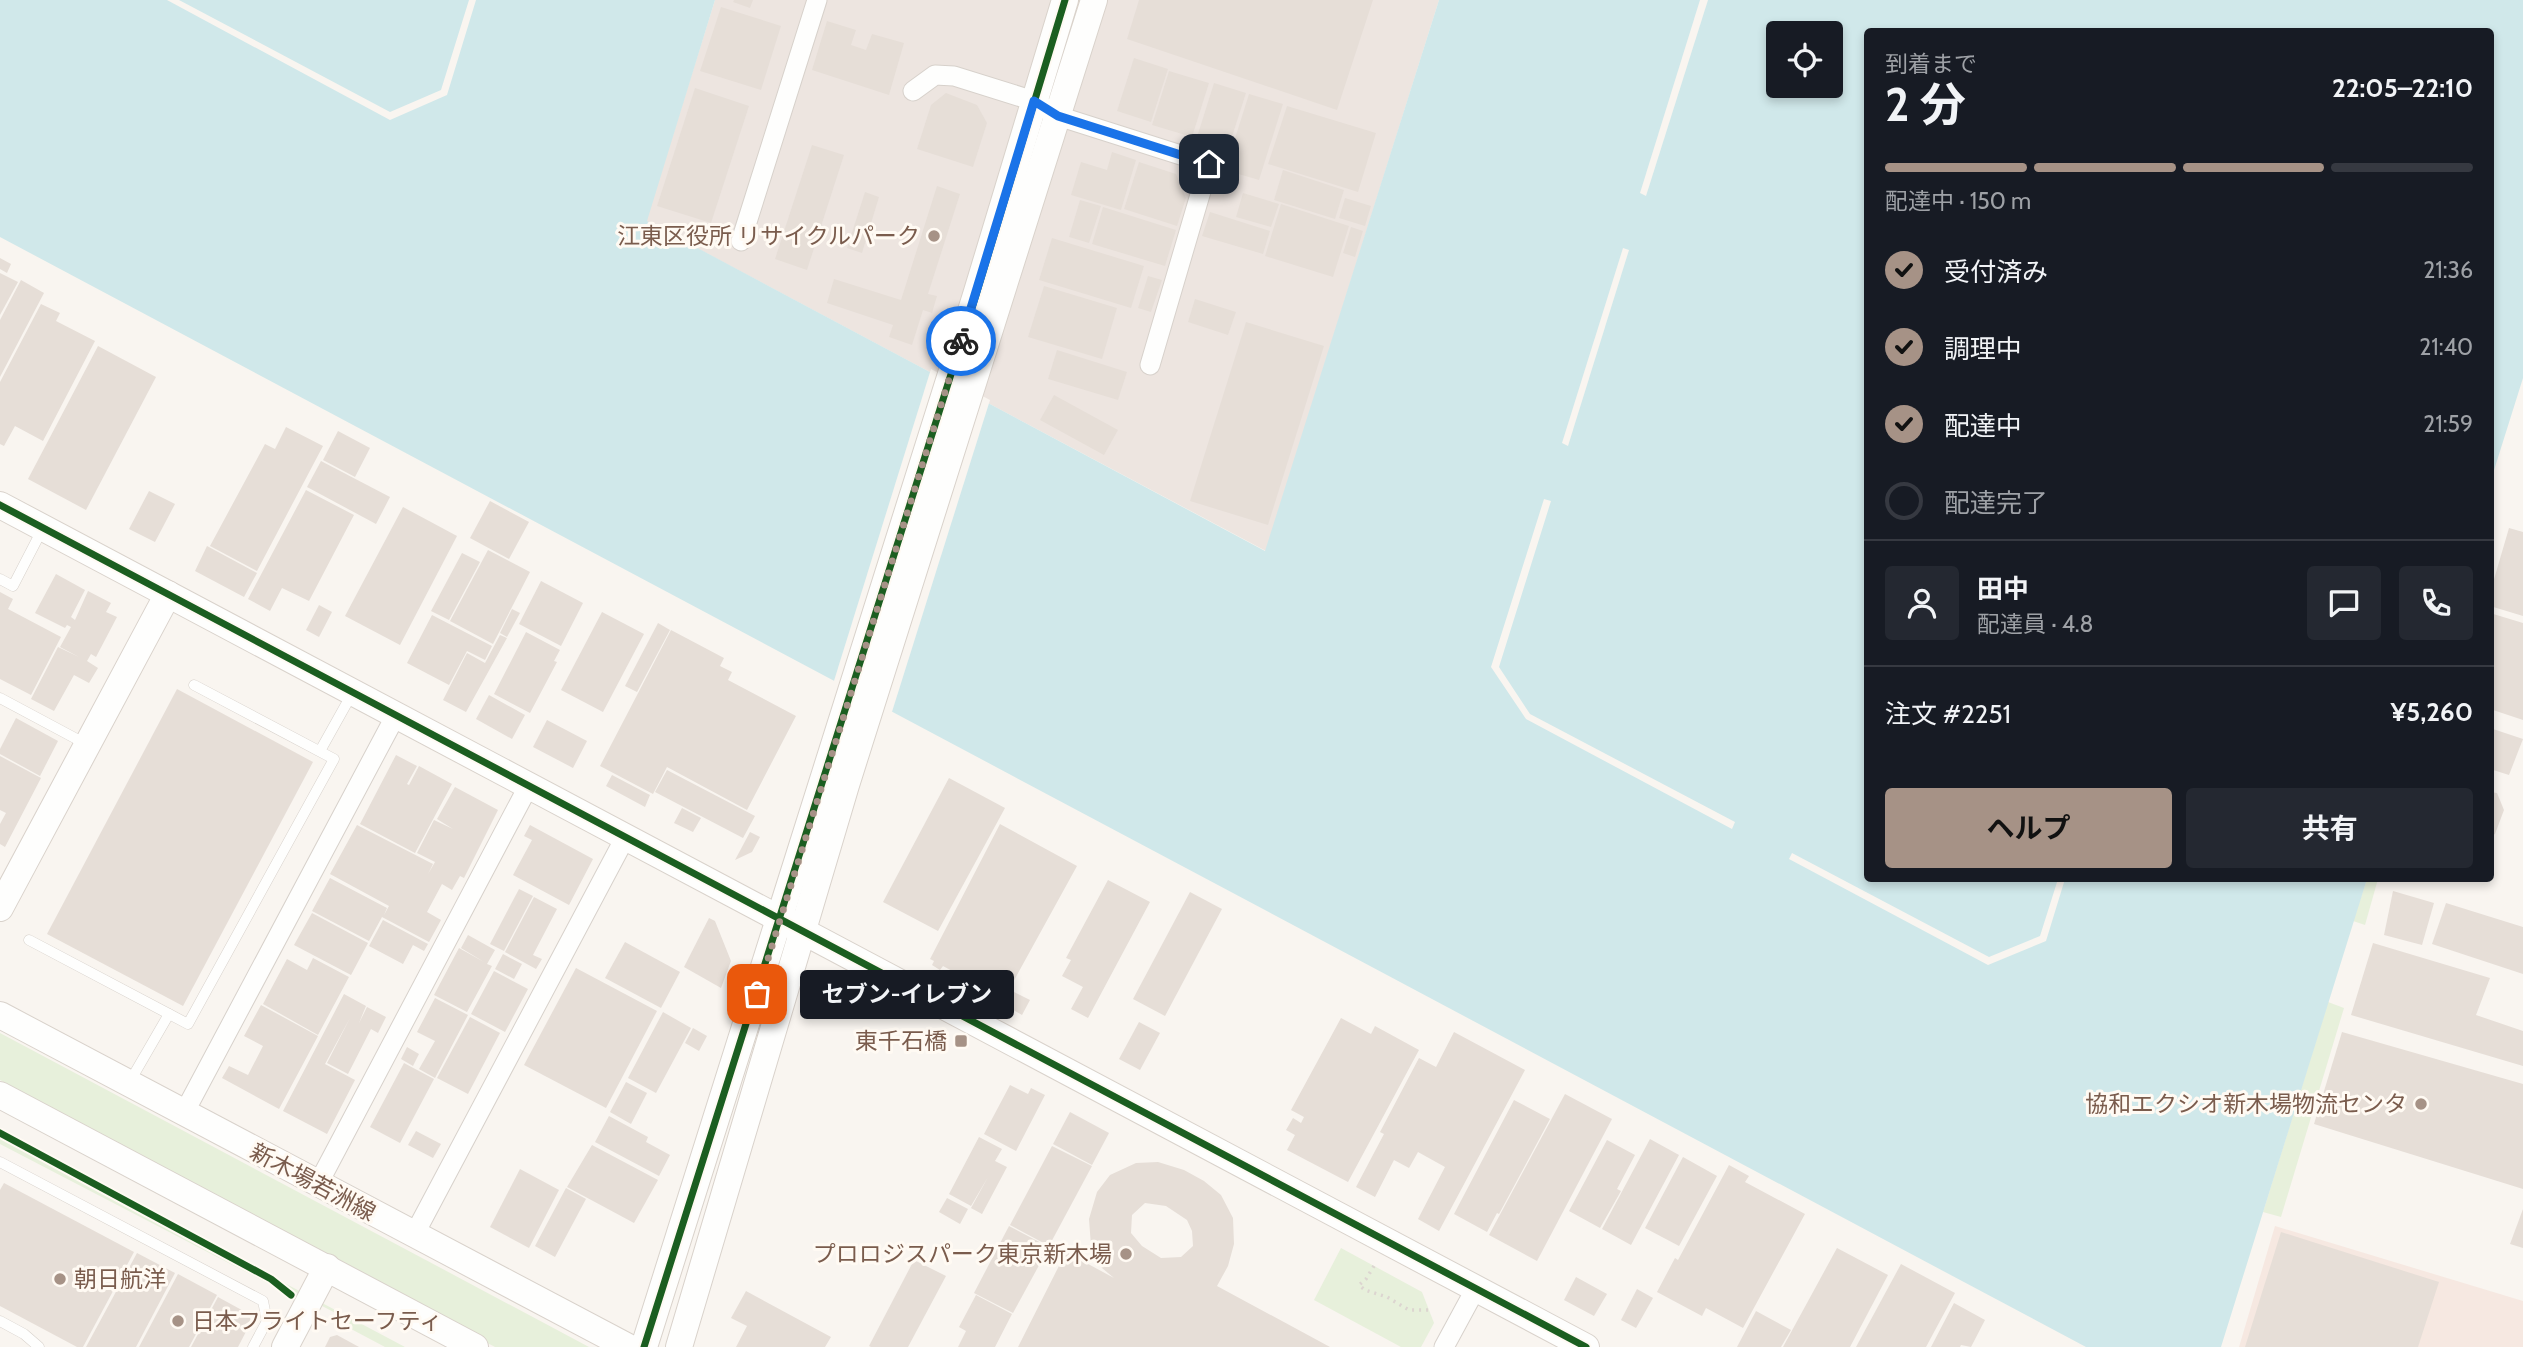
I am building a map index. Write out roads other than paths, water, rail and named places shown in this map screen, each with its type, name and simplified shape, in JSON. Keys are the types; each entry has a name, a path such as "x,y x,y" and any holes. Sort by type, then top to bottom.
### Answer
{"street":[{"path":"741,241 817,0"},
{"path":"987,301 1034,101 1065,0"},
{"path":"679,1347 792,925 836,780 987,301 1058,116 1094,0"},
{"path":"913,91 935,75 954,76 1034,101 1058,116 1209,164 1150,365"},
{"path":"0,505 1476,1288 1572,1344"},
{"path":"0,908 11,878 168,594"},
{"path":"184,1113 396,715"},
{"path":"318,1184 529,785"},
{"path":"414,1236 626,836"},
{"path":"644,1347 792,925"},
{"name":"新木場若洲線","path":"0,1015 628,1347"},
{"path":"0,1095 475,1347"},
{"path":"285,1347 327,1267"},
{"path":"1444,1347 1476,1288"}],"lane":[{"path":"0,579 13,586 44,528"},
{"path":"29,940 188,1024 334,759 194,685"},
{"path":"320,751 353,692"},
{"path":"0,698 87,744"},
{"path":"129,1083 169,1013"},
{"path":"0,1162 263,1301 267,1321 253,1347"},
{"path":"0,1321 24,1334 39,1347"}],"water":[{"path":"0,0 715,0 647,221 1265,551 1439,0 2523,0 2523,378 2494,470 2494,28 1864,28 1864,882 2366,882 2221,1347 2086,1347 0,237"}],"place":[{"name":"江東区役所 リサイクルパーク","path":"934,236"},
{"name":"セブン-イレブン","path":"757,994"},
{"name":"東千石橋","path":"961,1041"},
{"name":"協和エクシオ新木場物流センタ","path":"2421,1104"},
{"name":"プロロジスパーク東京新木場","path":"1126,1254"},
{"name":"朝日航洋","path":"60,1279"},
{"name":"日本フライトセーフティ","path":"178,1321"}]}
